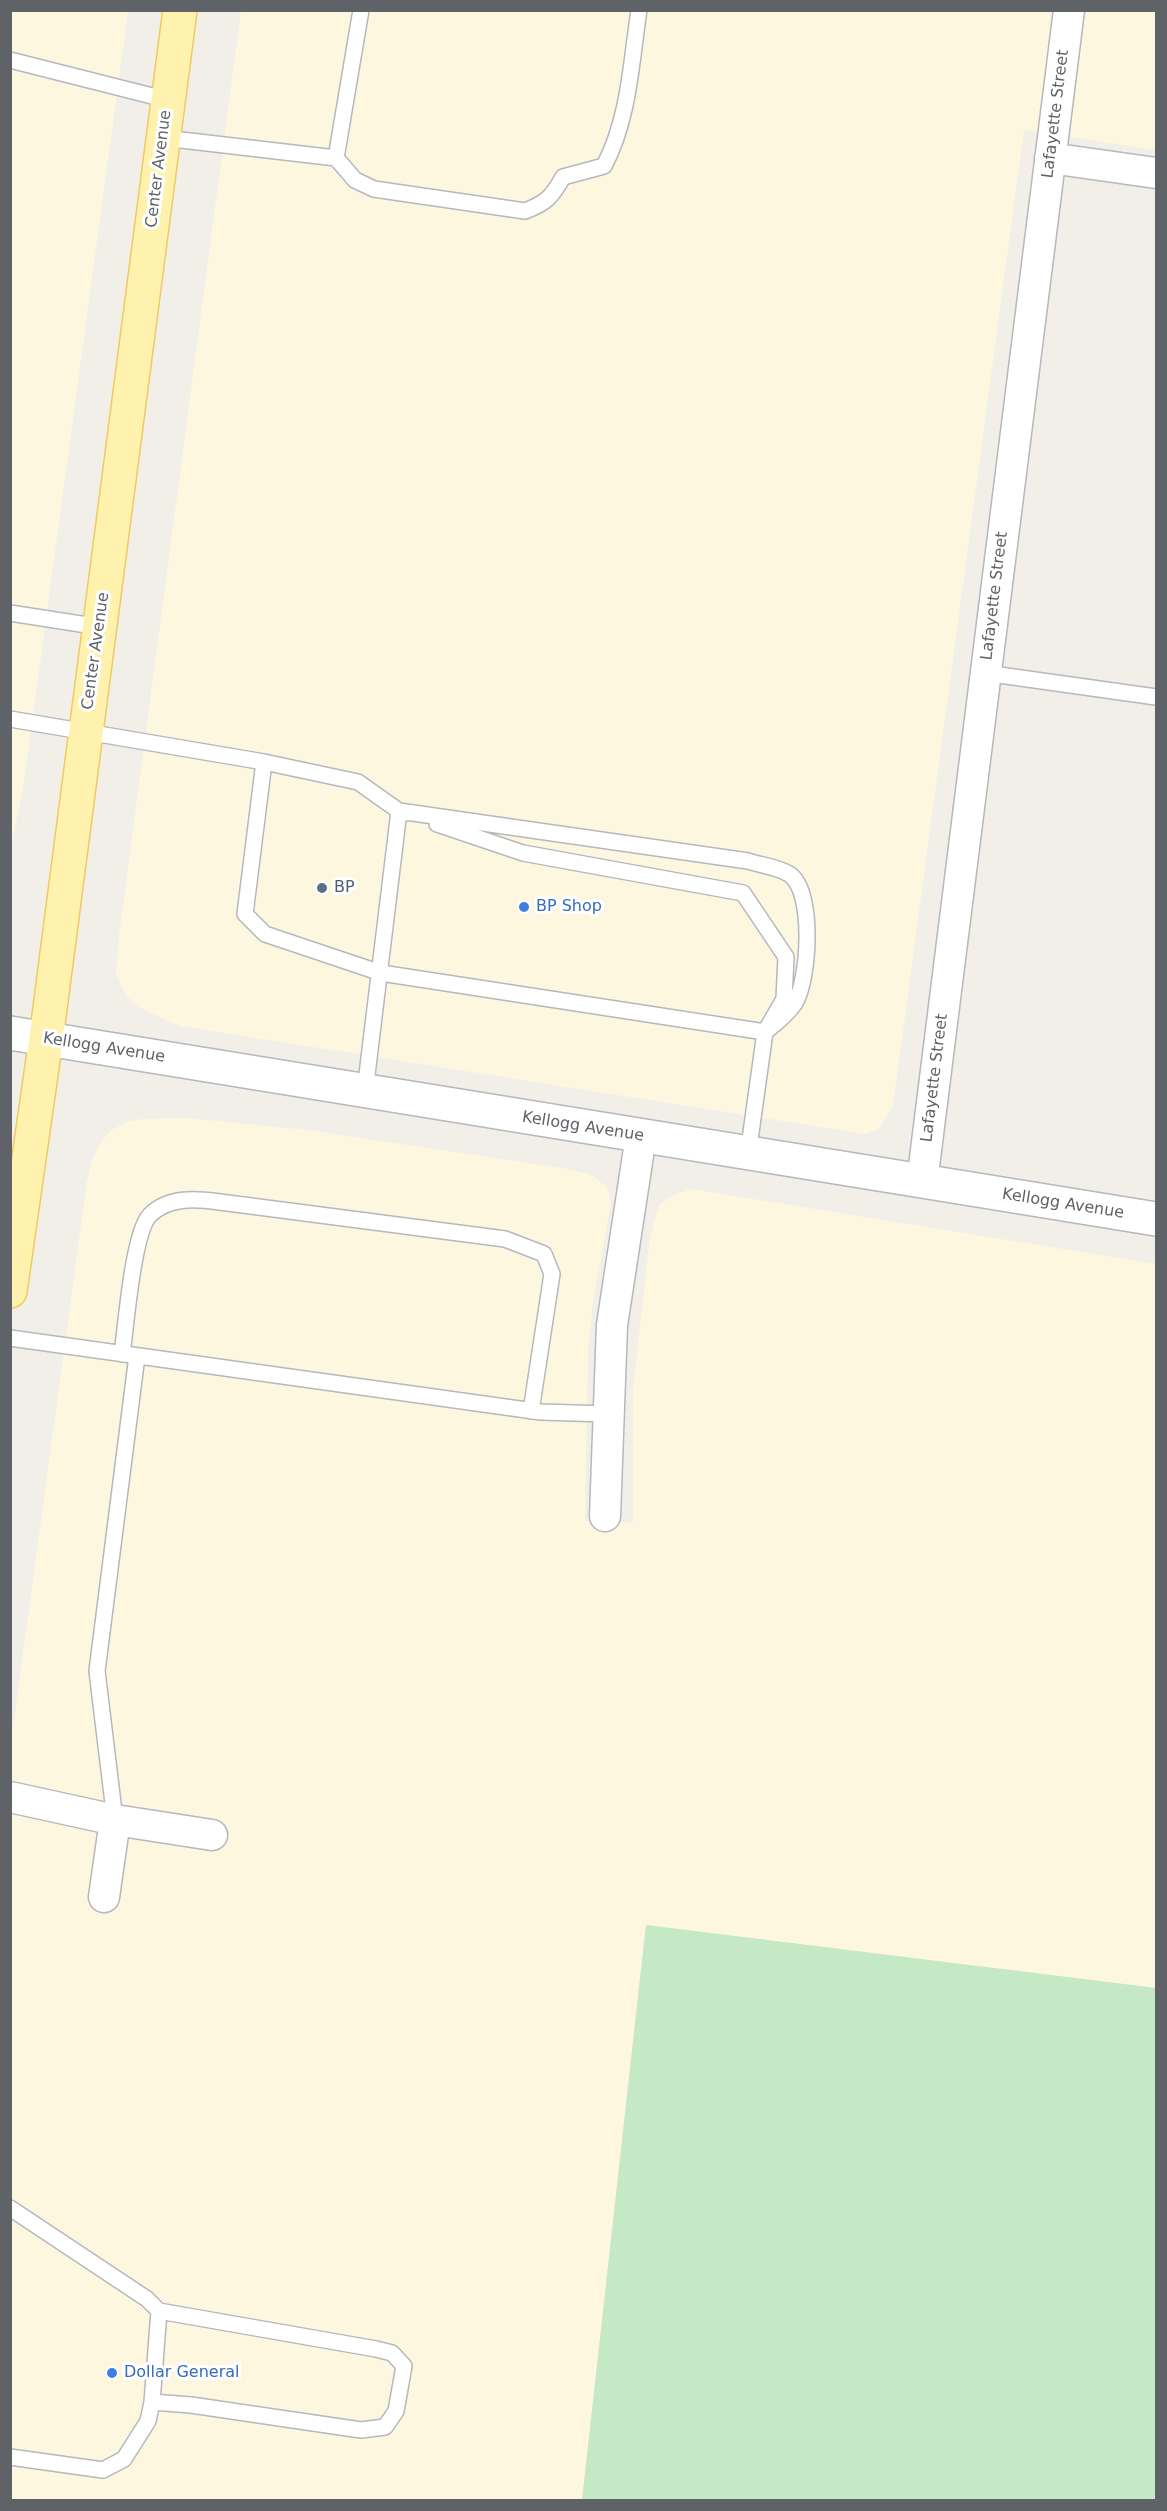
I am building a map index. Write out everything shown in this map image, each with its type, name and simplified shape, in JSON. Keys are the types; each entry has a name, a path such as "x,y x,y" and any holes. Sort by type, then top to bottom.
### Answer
{"main road":[{"name":"Center Avenue","path":"10,1291 46,1039 180,10"}],"street":[{"name":"Lafayette Street","path":"922,1182 1069,10"},
{"path":"1050,158 1156,173"},
{"name":"Kellogg Avenue","path":"10,1033 1156,1219"},
{"path":"605,1516 612,1325 640,1136"},
{"path":"10,1797 115,1820 212,1834"},
{"path":"104,1897 115,1820"}],"lane":[{"path":"336,158 361,10"},
{"path":"164,138 336,158 355,180 374,189 525,211 543,204 554,193 563,177 604,166 615,146 623,118 639,10"},
{"path":"10,60 168,100"},
{"path":"10,613 99,627"},
{"path":"985,673 1156,697"},
{"path":"10,718 264,762 358,782 399,811 523,853 743,893 786,957 784,999 765,1032 748,1154"},
{"path":"264,762 245,914 265,934 381,973 765,1032 780,1021 796,1002 804,967 807,917 801,890 790,874 748,861 399,811"},
{"path":"365,1091 399,811"},
{"path":"115,1820 97,1671 130,1355 139,1233 150,1215 168,1204 189,1199 220,1202 505,1239 544,1254 552,1274 531,1411"},
{"path":"10,1338 531,1411 608,1413"},
{"path":"10,2208 147,2299 159,2311 376,2349 392,2353 404,2366 396,2411 385,2427 361,2430 191,2405 152,2402"},
{"path":"10,2457 102,2470 124,2459 148,2421 152,2402 159,2311"}],"shaded area":[{"path":"11,11 128,11 23,789 11,845"},
{"path":"241,11 1156,11 1156,150 1024,130 893,1105 880,1128 865,1134 180,1026 146,1011 126,996 116,972 119,936"},
{"path":"186,1118 307,1130 568,1169 591,1175 607,1187 611,1203 593,1302 588,1350 585,1521 633,1523 633,1390 650,1237 659,1205 674,1195 691,1189 1156,1264 1156,1988 646,1925 582,2500 11,2500 11,1742 87,1181 92,1162 99,1145 110,1131 127,1122 142,1119"}],"green space":[{"path":"646,1925 1156,1988 1156,2500 582,2500"}],"place":[{"name":"BP","path":"322,888"},
{"name":"BP Shop","path":"524,907"},
{"name":"Dollar General","path":"112,2373"}]}
